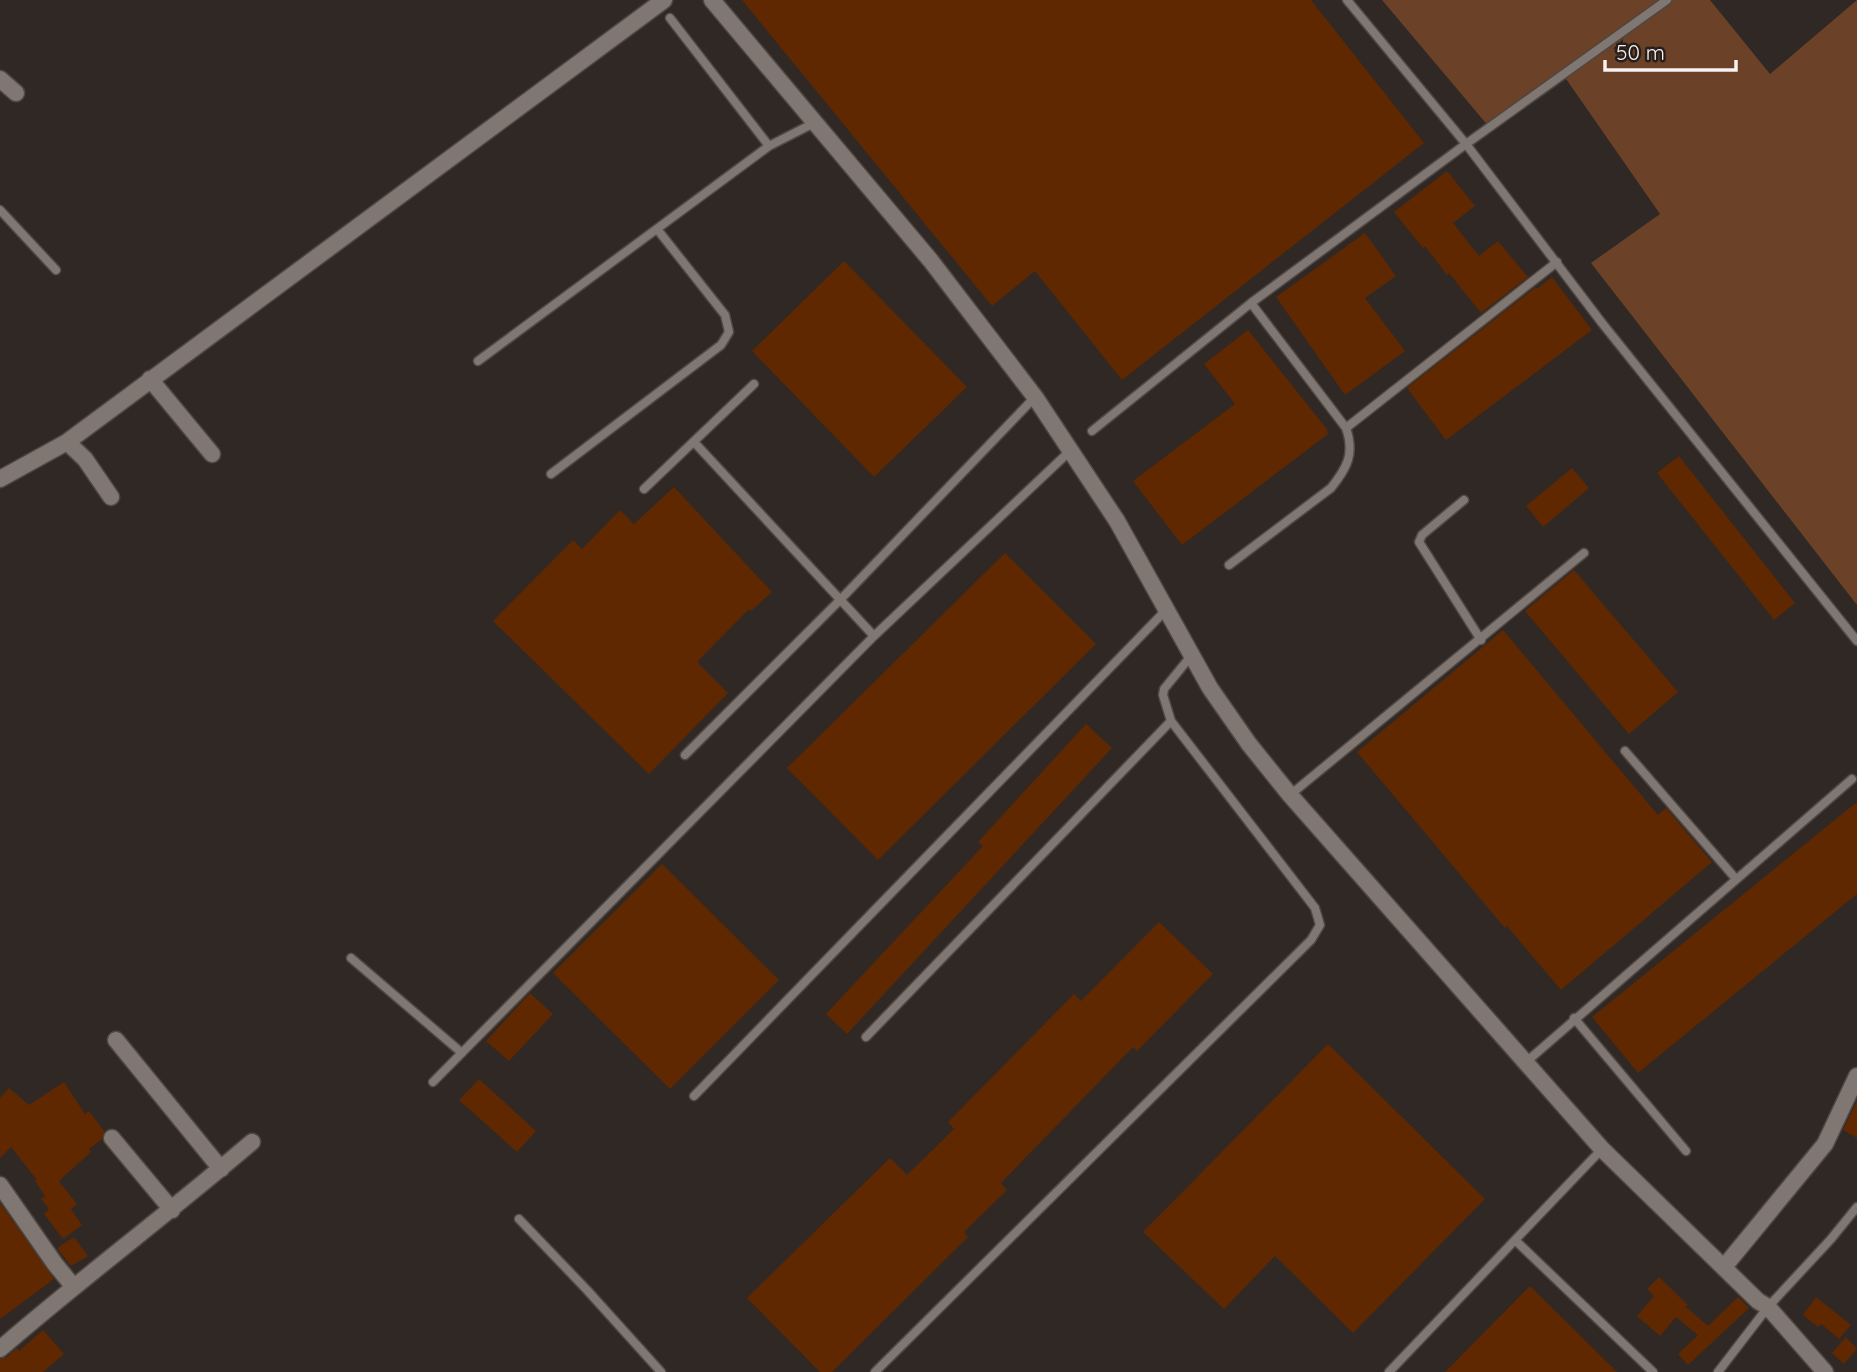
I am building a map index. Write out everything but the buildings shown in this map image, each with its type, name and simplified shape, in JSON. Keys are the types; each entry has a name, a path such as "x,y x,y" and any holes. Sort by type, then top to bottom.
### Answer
{"street":[{"path":"0,479 67,442 664,0"},
{"path":"712,0 931,261 1035,397 1117,522 1191,656 1249,744 1290,795 1602,1149 1758,1301 1768,1307 1825,1372"},
{"path":"0,79 16,93"},
{"path":"150,379 212,454"},
{"path":"67,442 85,459 111,497"},
{"path":"117,1040 221,1169"},
{"path":"1724,1266 1825,1144 1857,1076"},
{"path":"112,1139 172,1210"},
{"path":"0,1349 73,1286 172,1210 252,1142"},
{"path":"0,1185 73,1286"}],"lane":[{"path":"1347,0 1466,144 1602,323 1857,641"},
{"path":"1092,430 1251,303 1667,0"},
{"path":"670,18 769,146"},
{"path":"478,361 769,146 814,123"},
{"path":"0,210 56,270"},
{"path":"551,474 721,345 729,332 725,315 657,229"},
{"path":"1346,428 1557,262"},
{"path":"1229,565 1331,488 1350,460 1351,442 1346,428 1251,303"},
{"path":"644,489 754,384"},
{"path":"685,755 840,600 1035,397"},
{"path":"694,442 874,636"},
{"path":"433,1082 874,636 1071,450"},
{"path":"1464,500 1422,535 1419,542 1481,640"},
{"path":"1290,795 1584,554"},
{"path":"694,1096 1167,609"},
{"path":"875,1372 1311,940 1320,925 1315,908 1171,721 1163,695 1164,689 1191,656"},
{"path":"866,1037 1171,721"},
{"path":"1625,751 1736,879"},
{"path":"1525,1063 1852,779"},
{"path":"351,958 463,1053"},
{"path":"1574,1018 1686,1152"},
{"path":"1389,1372 1602,1149"},
{"path":"1718,1372 1768,1307 1831,1239 1857,1206"},
{"path":"519,1219 662,1372"},
{"path":"1516,1241 1653,1372"}],"shaded area":[{"path":"1382,0 1710,0 1770,74 1857,0 1857,605 1591,263 1660,214 1564,76 1490,128"}]}
